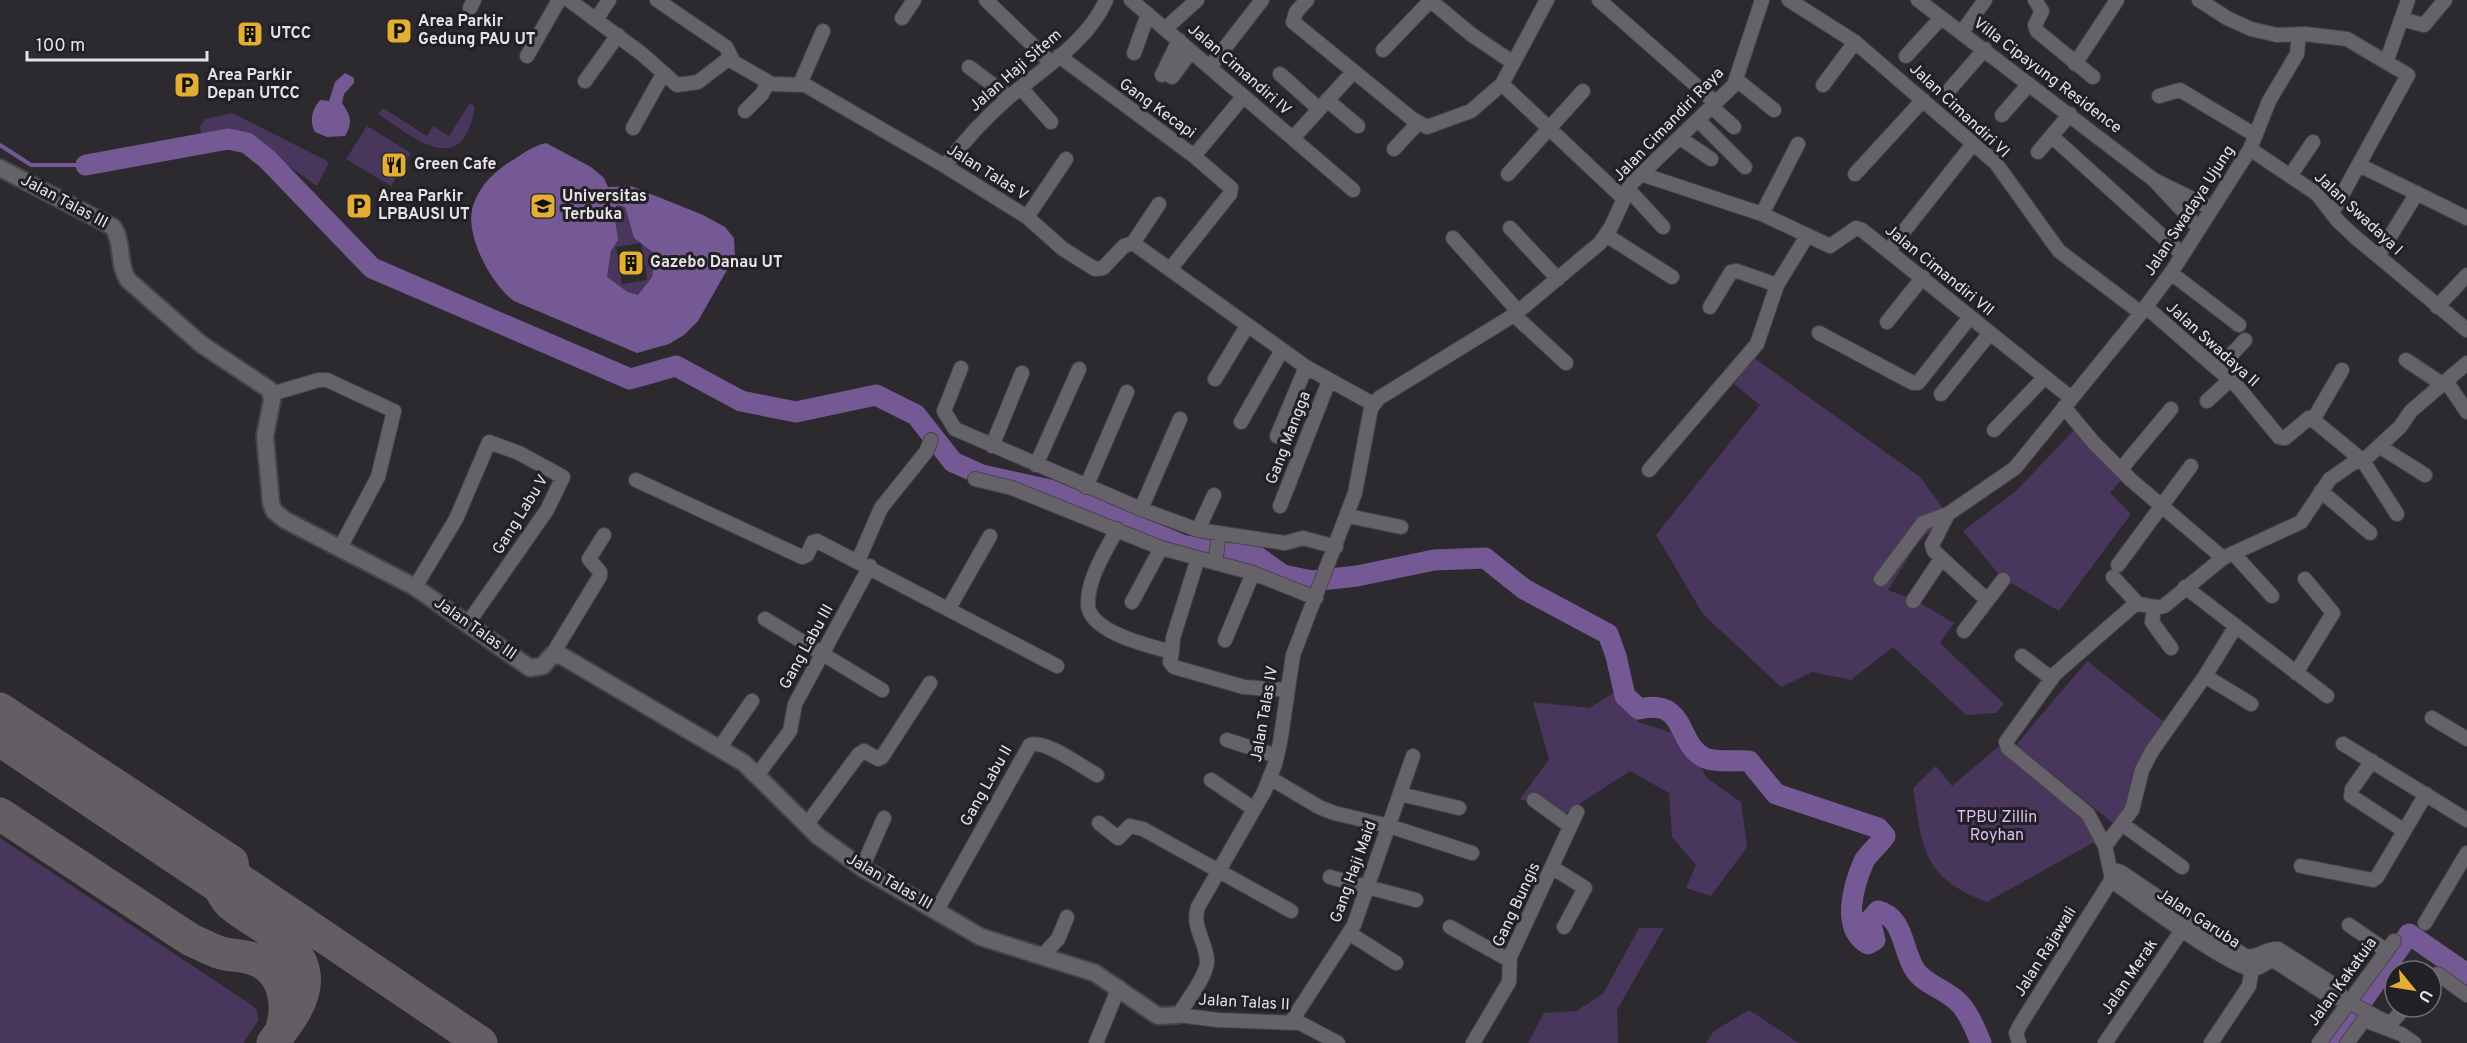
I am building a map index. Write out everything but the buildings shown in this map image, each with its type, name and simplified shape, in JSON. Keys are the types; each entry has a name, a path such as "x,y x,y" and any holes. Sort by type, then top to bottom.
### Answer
{"street":[{"path":"527,56 559,0"},
{"path":"569,0 618,36 677,85 691,85 726,60 733,61"},
{"path":"596,20 609,0"},
{"name":"Jalan Talas V","path":"657,0 726,47 733,61 768,82 800,84 945,165 1027,217 1063,249 1095,269 1103,268 1125,246 1133,243"},
{"path":"902,18 914,0"},
{"name":"Gang Kecapi","path":"986,0 1055,60 1194,156 1230,185 1232,191 1171,268"},
{"name":"Jalan Haji Sitem","path":"945,165 971,132 1009,97 1055,60 1092,23 1106,0"},
{"name":"Jalan Cimandiri IV","path":"1131,0 1293,138 1353,72"},
{"path":"1166,28 1197,0"},
{"path":"1210,67 1262,0"},
{"path":"1307,0 1296,12 1293,22 1418,123 1427,127 1471,111 1502,84 1547,0"},
{"path":"1383,50 1431,0 1472,35 1512,62"},
{"path":"1599,0 1714,105 1734,127"},
{"name":"Jalan Cimandiri Raya","path":"1373,404 1379,398 1516,313 1558,279 1606,235 1626,194 1641,174 1737,80 1762,0"},
{"name":"Jalan Cimandiri VI","path":"1789,0 1813,13 1855,42 1995,162 2059,251 2143,310"},
{"name":"Villa Cipayung Residence","path":"1918,0 2154,180 2198,227"},
{"path":"1962,32 1985,0"},
{"path":"2035,0 2042,11 2035,28 2093,77"},
{"path":"2075,64 2117,0"},
{"path":"2199,0 2227,18 2251,29 2277,35 2299,34 2347,39 2405,70 2408,78 2332,213"},
{"path":"2387,60 2408,0"},
{"path":"2401,20 2424,25 2445,0"},
{"path":"1134,53 1148,14"},
{"path":"1906,56 1941,18"},
{"path":"800,84 823,31"},
{"name":"Jalan Swadaya Ujung","path":"1881,579 1923,523 1948,514 2015,468 2143,310 2170,273 2250,149 2270,101 2297,54 2299,34"},
{"path":"585,81 618,36"},
{"path":"1179,40 1167,76 1191,51"},
{"path":"1823,85 1855,42"},
{"path":"1950,89 1985,49"},
{"path":"969,68 1009,97"},
{"path":"633,128 663,74"},
{"path":"1280,74 1323,105 1358,126"},
{"path":"1737,80 1774,110"},
{"path":"745,111 762,94 768,82"},
{"path":"1502,84 1548,129 1663,227"},
{"path":"2002,115 2030,84"},
{"path":"1021,88 1051,122"},
{"path":"2159,96 2180,90 2255,135"},
{"path":"1508,174 1583,91"},
{"path":"1194,156 1243,97"},
{"path":"1855,174 1923,100"},
{"path":"2038,152 2070,114"},
{"path":"1698,120 1744,167"},
{"path":"1394,149 1418,123"},
{"path":"1293,138 1353,190"},
{"path":"1680,138 1711,159"},
{"path":"2057,141 2182,254"},
{"path":"2290,176 2313,142"},
{"path":"1761,214 1798,144"},
{"path":"1889,250 1973,144"},
{"name":"Jalan Swadaya I","path":"2250,149 2317,194 2332,213 2378,256 2467,330"},
{"path":"1027,217 1066,159"},
{"path":"2359,165 2467,218"},
{"name":"Jalan Talas III","path":"0,168 113,227 119,239 123,271 129,280 201,344 270,390 272,394 265,436 272,507 285,520 415,587 530,668 543,666 552,655 564,657 720,747 758,774 826,843 862,867 981,937 1095,973 1119,987 1158,1016 1178,1015"},
{"name":"Jalan Cimandiri VII","path":"1641,174 1761,214 1830,246 1856,228 1889,250 2045,377 2067,403 2094,443 2121,470 2228,556 2272,596"},
{"name":"Villa Cipayung Residence","path":"2154,180 2211,208"},
{"path":"2378,256 2417,193"},
{"path":"2184,211 2193,199"},
{"path":"1160,204 1133,243 1171,268 1247,326 1306,367 1373,404"},
{"path":"1510,228 1558,279"},
{"path":"1606,235 1672,277"},
{"path":"1649,470 1752,351 1760,337 1777,285 1807,236"},
{"path":"1453,238 1516,313 1566,363"},
{"path":"1710,307 1731,272 1737,271 1777,285"},
{"path":"2170,273 2239,325"},
{"path":"2437,307 2467,275"},
{"path":"1887,322 1923,277"},
{"name":"Jalan Swadaya II","path":"2143,310 2230,380 2282,439 2309,418 2313,420"},
{"path":"1819,333 1918,383 1970,317"},
{"path":"1215,378 1247,326"},
{"path":"1941,394 1990,333"},
{"path":"2218,369 2245,340"},
{"path":"1240,422 1282,350"},
{"path":"2406,360 2444,383 2467,412"},
{"path":"2191,466 2116,571 2138,604 2154,608 2164,606 2185,587 2228,556 2298,524 2321,491 2340,471 2353,463 2363,461 2411,411 2467,363"},
{"path":"1277,436 1306,367"},
{"path":"961,368 944,411 955,429 1086,487 1198,530 1285,543 1303,538 1336,547"},
{"path":"1036,465 1079,369"},
{"path":"2342,370 2313,420 2363,461 2397,514"},
{"path":"992,446 1022,373"},
{"path":"1994,430 2045,377"},
{"path":"272,394 319,380 327,380 394,411 378,477 340,548"},
{"path":"2207,401 2230,380"},
{"name":"Gang Mangga","path":"1280,506 1329,381"},
{"path":"1086,487 1127,392"},
{"name":"Jalan Talas IV","path":"1178,1015 1206,969 1207,961 1196,922 1196,913 1270,778 1277,756 1293,655 1348,516 1363,460 1373,404"},
{"path":"2121,470 2171,409"},
{"path":"1141,509 1180,419"},
{"name":"Gang Labu III","path":"758,774 790,731 795,704 822,655 864,563 881,508 926,452 932,440"},
{"name":"Gang Labu V","path":"415,587 456,519 489,442 519,453 563,477 547,510 468,623"},
{"path":"2379,446 2424,476"},
{"path":"975,479 1012,488 1161,548 1198,558 1216,557 1253,573 1317,594"},
{"path":"636,480 802,557 807,555 815,541 864,563 1057,666"},
{"path":"2321,491 2370,533"},
{"path":"1198,530 1214,495"},
{"path":"1948,514 1932,545 1941,559 1987,600"},
{"path":"1348,516 1401,527"},
{"path":"1117,529 1090,588 1088,605 1092,615 1128,640 1172,652"},
{"path":"1216,557 1219,534"},
{"path":"552,655 600,576 588,559 604,535"},
{"path":"949,608 990,536"},
{"path":"1132,602 1161,548"},
{"path":"1198,558 1173,638 1170,662 1174,667 1244,687 1288,690"},
{"path":"1913,601 1941,559"},
{"path":"1225,640 1253,573"},
{"path":"2296,673 2332,613 2305,579"},
{"path":"1964,631 2003,580"},
{"path":"2185,587 2328,696"},
{"path":"2110,870 2105,846 2088,814 2006,745 2007,739 2063,666 2138,604"},
{"path":"2154,608 2152,622 2171,648"},
{"path":"765,619 882,690"},
{"path":"2105,846 2135,804 2142,770 2152,751 2205,676 2236,627"},
{"path":"2022,656 2052,679"},
{"path":"2205,676 2251,704"},
{"path":"807,824 859,754 864,751 878,759 882,757 930,683"},
{"path":"720,747 752,701"},
{"path":"2432,718 2467,740"},
{"path":"1227,740 1277,756"},
{"name":"Gang Labu II","path":"937,910 1030,745 1035,743 1047,747 1096,776"},
{"path":"2343,744 2467,820"},
{"name":"Gang Haji Maid","path":"1291,1022 1349,933 1367,889 1413,756"},
{"path":"2372,761 2352,789 2351,796 2403,831"},
{"path":"1270,778 1319,807 1389,826 1472,853"},
{"path":"1210,780 1254,809"},
{"path":"1400,794 1459,808"},
{"path":"2301,866 2373,880 2377,877 2426,794"},
{"path":"1534,800 1570,826"},
{"name":"Gang Bungis","path":"1473,1043 1509,982 1509,960 1577,812"},
{"path":"862,867 884,818"},
{"path":"1099,823 1120,838 1130,826 1136,826 1291,911"},
{"path":"2122,824 2182,867"},
{"path":"2425,923 2467,853"},
{"path":"1553,868 1586,888 1564,927"},
{"name":"Jalan Garuba","path":"2110,870 2116,884 2182,930 2239,966 2253,963"},
{"name":"Jalan Garuba","path":"2110,870 2121,872 2253,963"},
{"name":"Jalan Rajawali","path":"2019,1043 2016,1033 2020,1025 2110,870"},
{"path":"1330,878 1416,900"},
{"path":"1041,957 1059,939 1067,917"},
{"name":"Jalan Kakatuia","path":"2319,1043 2352,1005 2390,946 2349,925"},
{"path":"1450,927 1509,960"},
{"name":"Jalan Merak","path":"2105,1043 2182,930"},
{"path":"1349,933 1396,963"},
{"path":"2211,1043 2249,986 2253,963 2273,960 2330,997 2386,1022 2395,1019"},
{"path":"2443,978 2467,995"},
{"path":"1096,1043 1119,987"},
{"name":"Jalan Talas II","path":"1178,1015 1218,1020 1291,1022 1308,1026 1322,1039 1338,1043"},
{"path":"2347,1043 2364,1020 2402,1034 2414,1043"}],"green space":[{"path":"470,103 474,106 474,113 467,133 459,144 448,148 424,143 378,114 383,108 427,136 433,126 449,136"},
{"path":"232,113 329,162 317,186 243,134 229,131 201,136 200,126 205,119"},
{"path":"367,126 411,153 391,186 346,159"},
{"path":"617,205 625,207 634,238 641,243 655,254 652,277 638,295 607,278 611,251 618,240 614,211","holes":["641,243 647,280 622,284 616,247"]},
{"path":"1754,358 1920,477 1948,515 1918,542 1888,590 1915,600 1954,623 1940,643 2004,704 1996,713 1966,715 1893,647 1851,680 1812,672 1781,687 1703,614 1656,535 1760,405 1734,384"},
{"path":"2074,430 2123,478 2110,493 2131,514 2059,611 2001,577 1963,531 2016,491"},
{"path":"2087,661 2168,725 2135,798 2114,824 2016,745"},
{"path":"1622,688 1638,722 1682,736 1707,778 1741,802 1747,847 1711,896 1686,888 1696,865 1672,837 1669,793 1630,771 1564,814 1520,799 1549,759 1533,702 1589,708"},
{"name":"TPBU Zillin Royhan","path":"1999,746 2090,823 2096,841 1987,902 1949,882 1929,859 1920,828 1913,788 1936,766 1952,786"},
{"path":"0,838 250,1004 257,1010 258,1021 243,1043 0,1043"},
{"path":"1639,928 1664,928 1617,1010 1618,1043 1528,1043 1544,1013 1576,1011 1603,994"},
{"path":"1749,1010 1799,1043 1706,1043 1714,1031"}],"shaded area":[{"path":"345,73 354,78 354,83 344,94 342,103 349,116 349,127 345,136 327,137 315,132 312,124 313,112 320,100 329,101 335,82"},
{"path":"546,143 591,167 604,178 608,187 631,186 703,215 725,227 734,238 735,256 698,321 684,335 669,344 637,353 514,301 496,283 475,242 471,215 474,203 481,189 495,173 525,152","holes":["617,205 625,207 634,238 655,254 652,277 638,295 628,292 607,277 611,251 618,240 614,211"]}],"waterway":[{"path":"86,165 228,139 247,143 267,159 372,268 630,379 676,366 741,401 796,412 876,395 916,415 953,462 982,475 1050,490 1182,545 1226,553 1252,553 1283,575 1312,581 1357,576 1434,560 1485,558 1524,589 1608,634 1616,656 1625,696 1639,709 1654,707 1673,715 1688,742 1703,757 1719,761 1749,761 1776,794 1878,828 1885,836 1866,859 1853,893 1854,928 1859,937 1868,944 1875,940 1870,920 1878,911 1887,914 1898,927 1915,970 1923,979 1960,1004 1971,1020 1981,1043"},
{"path":"0,145 31,165 86,165"},
{"path":"2333,1043 2409,934 2467,974"}],"taxiway":[{"path":"0,709 232,862 234,876 481,1043"},
{"path":"0,740 219,887 231,904 271,932 294,952 301,964 304,979 302,995 293,1014 273,1043"},
{"path":"0,814 191,940 221,953 263,963 271,970 282,987 285,1008 282,1028"}],"place":[{"name":"Area Parkir Gedung PAU UT","path":"399,31"},
{"name":"UTCC","path":"250,34"},
{"name":"Area Parkir Depan UTCC","path":"187,85"},
{"name":"Green Cafe","path":"394,165"},
{"name":"Area Parkir LPBAUSI UT","path":"359,206"},
{"name":"Universitas Terbuka","path":"543,206"},
{"name":"Gazebo Danau UT","path":"631,263"}]}
